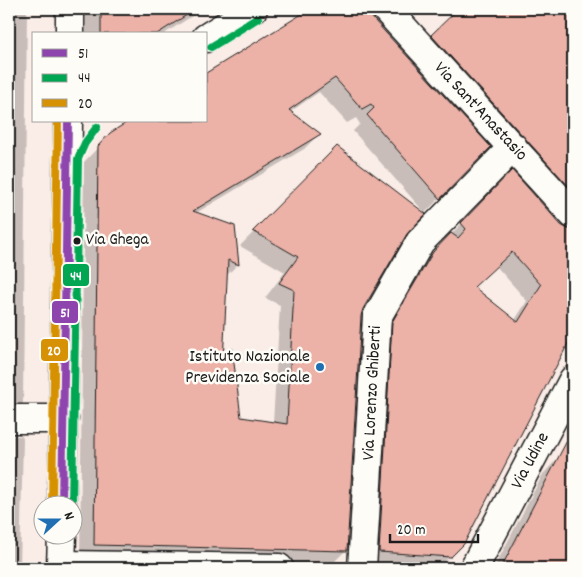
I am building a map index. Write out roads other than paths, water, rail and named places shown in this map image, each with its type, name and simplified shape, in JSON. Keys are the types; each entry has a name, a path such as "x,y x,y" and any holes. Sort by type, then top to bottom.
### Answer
{"main road":[{"path":"70,9 70,32"},
{"path":"208,37 253,9"},
{"name":"Via Sant'Anastasio","path":"386,9 573,214"},
{"path":"62,494 68,122"},
{"path":"68,157 76,138 88,122"},
{"name":"Via Lorenzo Ghiberti","path":"362,568 377,317 420,242 512,147"},
{"name":"Via Udine","path":"474,568 573,380"},
{"path":"9,418 64,419"},
{"path":"62,544 62,566 279,568"}],"place":[{"name":"Via Ghega","path":"77,241"},
{"name":"Istituto Nazionale Previdenza Sociale","path":"320,367"}]}
